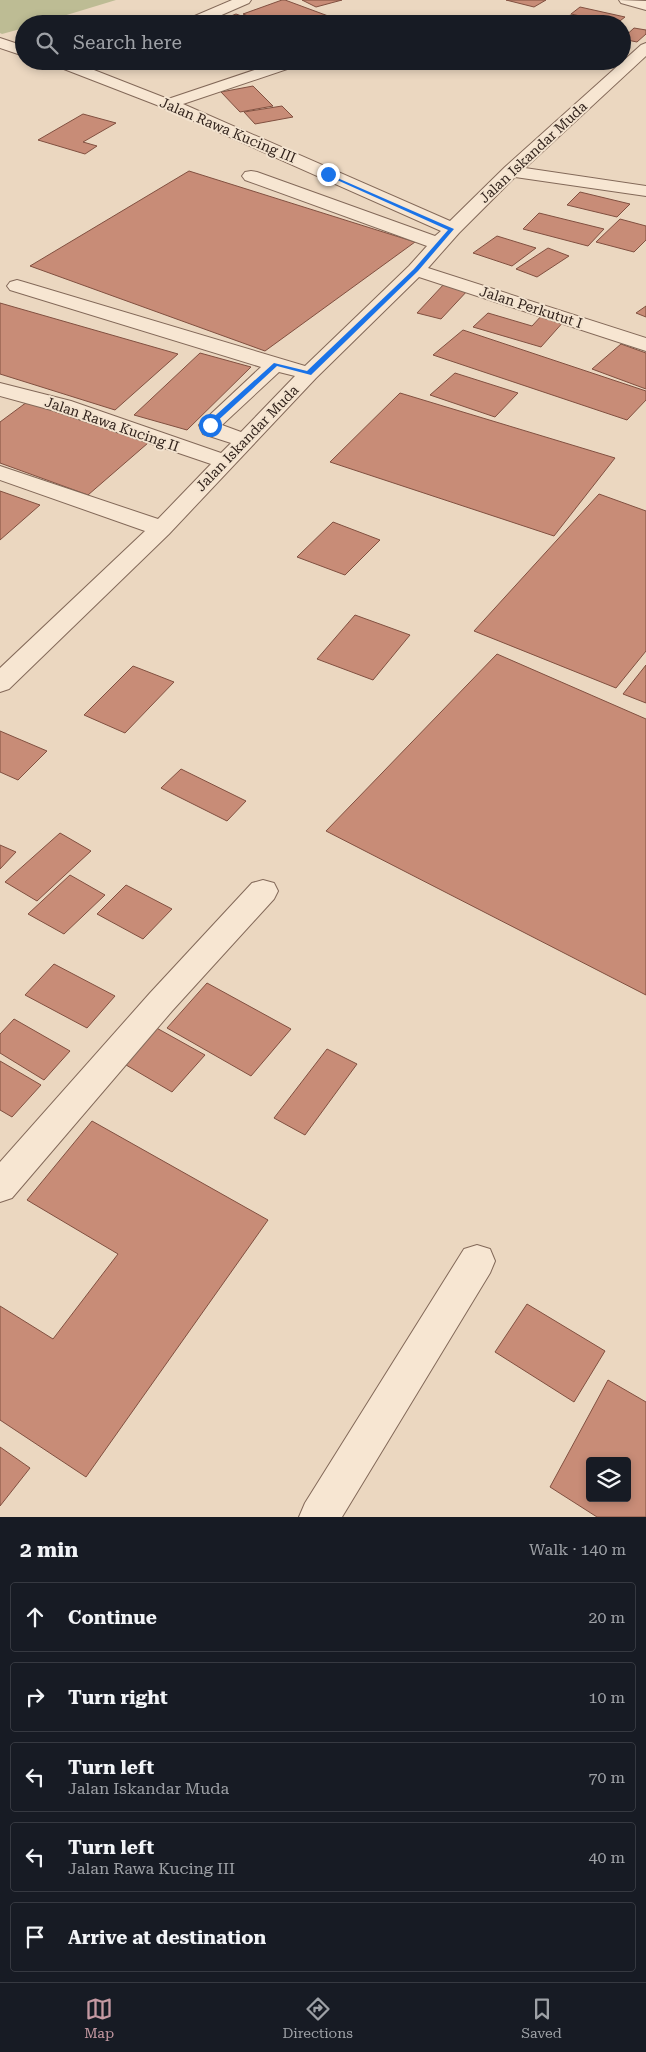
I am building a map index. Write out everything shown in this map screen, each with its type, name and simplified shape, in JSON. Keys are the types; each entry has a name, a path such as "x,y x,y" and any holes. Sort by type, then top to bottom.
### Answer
{"street":[{"path":"209,15 244,0"},
{"path":"626,0 646,6"},
{"path":"0,43 15,48"},
{"name":"Jalan Iskandar Muda","path":"631,62 646,48"},
{"name":"Jalan Rawa Kucing III","path":"83,70 168,104 445,237"},
{"path":"168,104 270,70"},
{"name":"Jalan Iskandar Muda","path":"0,683 161,530 244,440 416,270 445,237 511,171 622,70"},
{"path":"511,171 646,191"},
{"path":"252,176 445,237"},
{"name":"Jalan Perkutut I","path":"416,270 646,345"},
{"path":"17,286 309,374"},
{"path":"244,440 217,432 211,429 210,425 276,364"},
{"name":"Jalan Rawa Kucing II","path":"0,388 63,406 224,461"},
{"path":"0,473 140,520 161,530"},
{"path":"0,1187 161,1002 263,891"},
{"path":"319,1517 477,1262"}],"green space":[{"path":"0,0 116,0 67,15 15,15 15,30 0,33"}],"building":[{"path":"285,0 326,15 246,15 243,14"},
{"path":"302,0 342,0 316,7"},
{"path":"506,0 546,0 534,7"},
{"path":"580,7 616,15 576,15 571,14"},
{"path":"634,28 646,30 646,34 637,42 631,41 631,31"},
{"path":"253,86 273,106 240,112 221,92"},
{"path":"282,106 293,117 255,124 244,112"},
{"path":"83,114 116,123 83,142 97,146 85,154 38,140"},
{"path":"189,171 415,242 265,351 30,266"},
{"path":"580,192 630,204 617,217 567,205"},
{"path":"539,213 604,229 588,246 523,229"},
{"path":"620,219 646,226 646,240 634,252 596,242"},
{"path":"497,236 536,248 512,266 473,253"},
{"path":"548,248 569,256 537,277 516,269"},
{"path":"445,283 469,289 441,319 417,313"},
{"path":"0,303 178,354 115,410 0,374"},
{"path":"646,306 646,317 636,313"},
{"path":"488,313 532,326 543,314 565,320 541,347 473,327"},
{"path":"463,330 646,391 646,400 627,420 433,355"},
{"path":"621,344 646,353 646,389 592,369"},
{"path":"200,353 251,367 187,430 134,415"},
{"path":"455,373 518,393 495,417 430,395"},
{"path":"400,393 615,458 554,536 330,462"},
{"path":"27,402 148,443 88,495 0,463 0,422"},
{"path":"0,491 40,505 0,540"},
{"path":"599,494 646,511 646,651 616,688 474,631"},
{"path":"333,522 380,540 345,575 297,557"},
{"path":"355,615 410,635 373,680 317,659"},
{"path":"497,654 646,719 646,995 326,831"},
{"path":"646,665 646,703 623,694"},
{"path":"133,666 174,682 125,733 84,715"},
{"path":"0,731 47,751 18,780 0,772"},
{"path":"181,769 246,801 227,821 161,788"},
{"path":"60,833 91,851 37,901 5,882"},
{"path":"0,845 16,852 0,869"},
{"path":"70,875 105,895 64,934 28,914"},
{"path":"126,885 172,909 143,939 97,914"},
{"path":"54,964 115,996 87,1028 25,995"},
{"path":"207,983 291,1029 251,1076 167,1028"},
{"path":"14,1019 70,1051 44,1080 0,1053 0,1034"},
{"path":"153,1026 205,1055 172,1092 121,1062"},
{"path":"327,1049 357,1064 305,1135 274,1118"},
{"path":"0,1061 41,1085 12,1117 0,1110"},
{"path":"92,1121 268,1220 86,1477 0,1420 0,1306 53,1339 118,1254 27,1200"},
{"path":"527,1304 605,1351 574,1402 495,1352"},
{"path":"608,1380 646,1402 646,1517 597,1517 550,1487"},
{"path":"0,1447 30,1468 0,1506"}],"route":[{"path":"210,425 276,364 309,374 416,270 452,229 328,174"}]}
